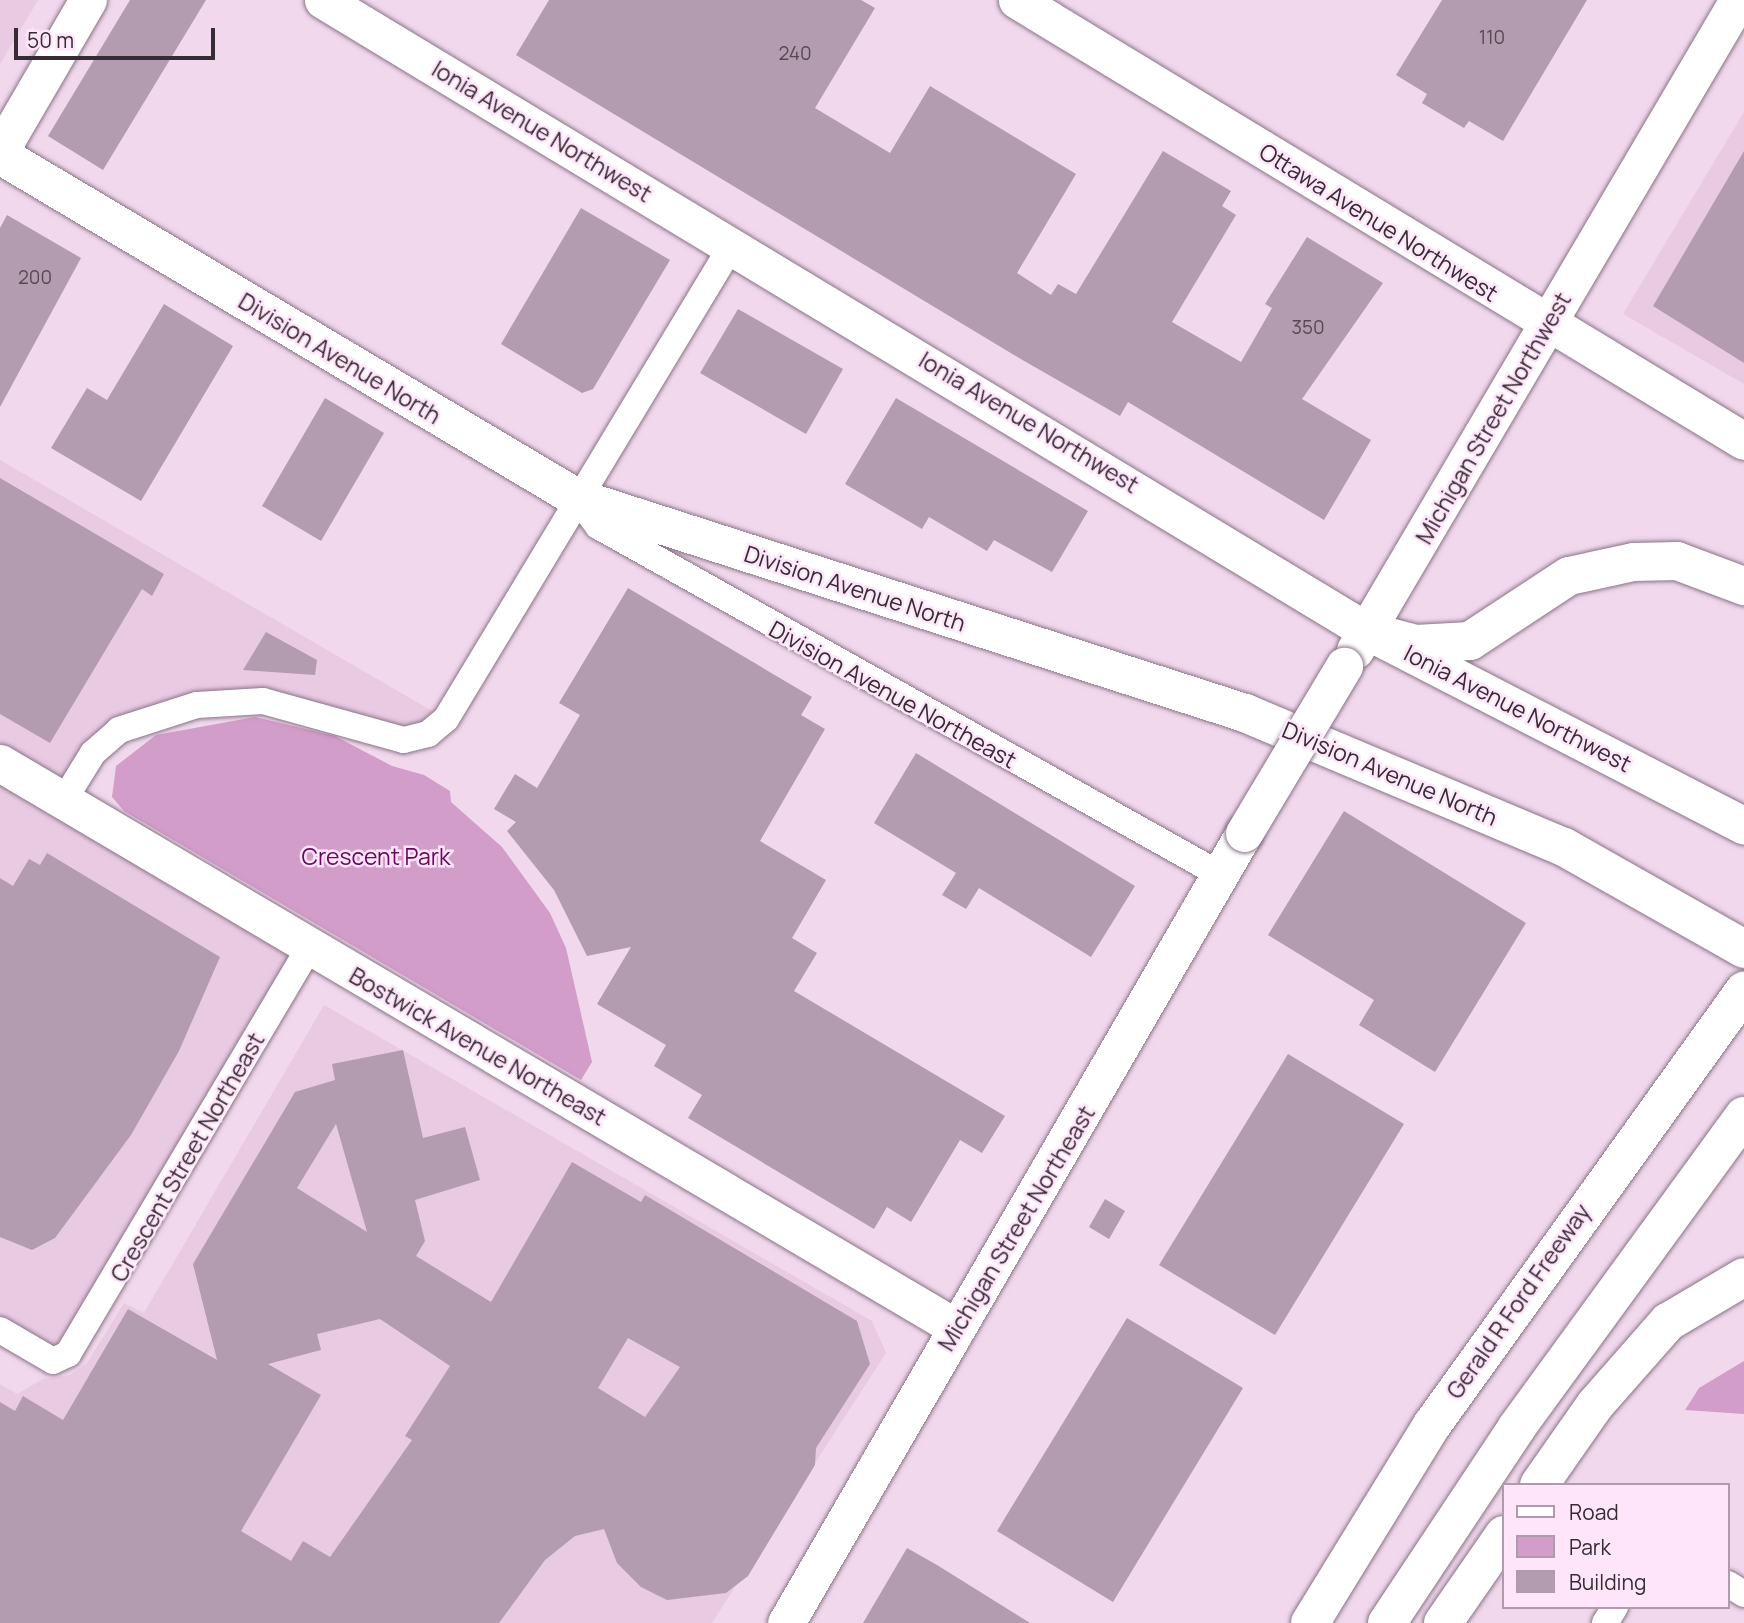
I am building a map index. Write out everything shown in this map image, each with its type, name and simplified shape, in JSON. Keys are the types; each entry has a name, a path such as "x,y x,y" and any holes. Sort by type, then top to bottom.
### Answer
{"main road":[{"name":"Division Avenue North","path":"0,153 577,498 1270,723 1564,847 1744,949"},
{"path":"1367,631 1441,646 1470,641 1569,576 1634,562 1677,561 1744,586"},
{"name":"Gerald R Ford Freeway","path":"1310,1623 1432,1425 1574,1219 1744,991"},
{"path":"1387,1623 1651,1237 1744,1116"},
{"path":"1540,1483 1595,1405 1668,1322 1744,1277"},
{"path":"1443,1623 1502,1538"}],"street":[{"path":"0,153 89,0"},
{"name":"Ionia Avenue Northwest","path":"323,0 1367,631 1744,826"},
{"name":"Ottawa Avenue Northwest","path":"1017,0 1547,326 1744,441"},
{"name":"Michigan Street Northwest","path":"1244,833 1367,631 1738,0"},
{"path":"64,800 93,753 119,730 197,705 262,701 404,740 428,734 446,719 732,245"},
{"name":"Division Avenue Northeast","path":"577,498 598,526 1220,875"},
{"name":"Bostwick Avenue Northeast","path":"0,763 957,1328"},
{"name":"Michigan Street Northeast","path":"786,1623 1244,833"},
{"name":"Crescent Street Northeast","path":"0,1330 58,1361 94,1315 310,947"}],"shaded area":[{"path":"0,0 38,0 0,64"},
{"path":"1744,112 1744,384 1623,314"},
{"path":"0,460 446,719 428,734 263,701 119,730 64,800 310,947 68,1354 0,1331"},
{"path":"324,1005 872,1321 886,1353 712,1623 0,1623 0,1384 17,1394 43,1379 70,1375 87,1363 124,1303 144,1313"}],"green space":[{"name":"Crescent Park","path":"255,717 335,736 392,766 424,775 450,791 451,802 502,847 550,913 566,948 592,1062 581,1080 124,811 112,797 116,766 156,735"},
{"path":"1744,1361 1744,1414 1685,1410 1699,1388"}],"building":[{"path":"130,0 206,0 103,170 48,136"},
{"path":"549,0 861,0 875,8 815,108 890,153 930,86 1076,174 1017,273 1051,295 1058,284 1076,294 1163,151 1231,191 1222,206 1236,215 1172,322 1241,362 1272,308 1265,304 1307,237 1383,283 1302,399 1371,440 1324,520 1128,402 1120,416 1014,355 516,55"},
{"path":"1442,0 1587,0 1503,141 1469,121 1464,128 1422,103 1427,94 1396,75"},
{"path":"1744,151 1744,363 1653,306"},
{"path":"581,208 670,260 593,389 582,393 501,344"},
{"path":"7,215 81,258 0,407 0,228"},
{"path":"164,304 233,346 141,501 51,448 87,388 107,400"},
{"path":"738,309 843,369 806,434 700,373"},
{"path":"325,398 384,433 321,541 262,506"},
{"path":"896,398 1088,511 1052,572 994,540 987,551 929,517 922,529 845,484"},
{"path":"0,478 164,574 152,596 142,589 50,743 0,714"},
{"path":"628,588 812,697 801,715 825,729 760,841 826,880 792,938 817,953 794,991 1005,1116 982,1153 960,1140 911,1222 887,1207 874,1229 688,1118 702,1095 654,1066 666,1045 597,1004 631,947 587,956 554,890 507,831 516,822 494,809 515,774 537,788 580,715 559,703"},
{"path":"266,632 317,660 315,675 243,670"},
{"path":"916,753 1135,886 1091,957 979,888 966,909 942,895 956,873 874,823"},
{"path":"1344,811 1526,923 1435,1072 1359,1025 1374,1000 1268,935"},
{"path":"47,853 220,957 179,1051 131,1135 55,1238 32,1250 0,1237 0,878 13,886 29,859 40,865"},
{"path":"403,1050 423,1138 465,1127 480,1180 415,1200 425,1241 416,1256 491,1302 572,1162 641,1202 645,1195 857,1321 870,1364 816,1448 815,1465 748,1576 726,1593 667,1600 641,1587 617,1563 604,1529 575,1536 545,1560 499,1623 0,1623 0,1402 15,1411 23,1396 63,1420 128,1309 217,1360 193,1264 295,1092 335,1080 332,1064","holes":["336,1124 367,1232 297,1188","380,1319 450,1366 405,1436 412,1440 330,1557 303,1541 291,1561 241,1531 321,1395 268,1364 321,1350 317,1334","628,1338 680,1367 645,1417 598,1388"]},
{"path":"1288,1054 1404,1124 1275,1335 1159,1265"},
{"path":"1105,1199 1125,1211 1109,1239 1089,1227"},
{"path":"1127,1318 1243,1388 1113,1602 997,1531"},
{"path":"907,1548 937,1565 1030,1623 863,1623"}]}
